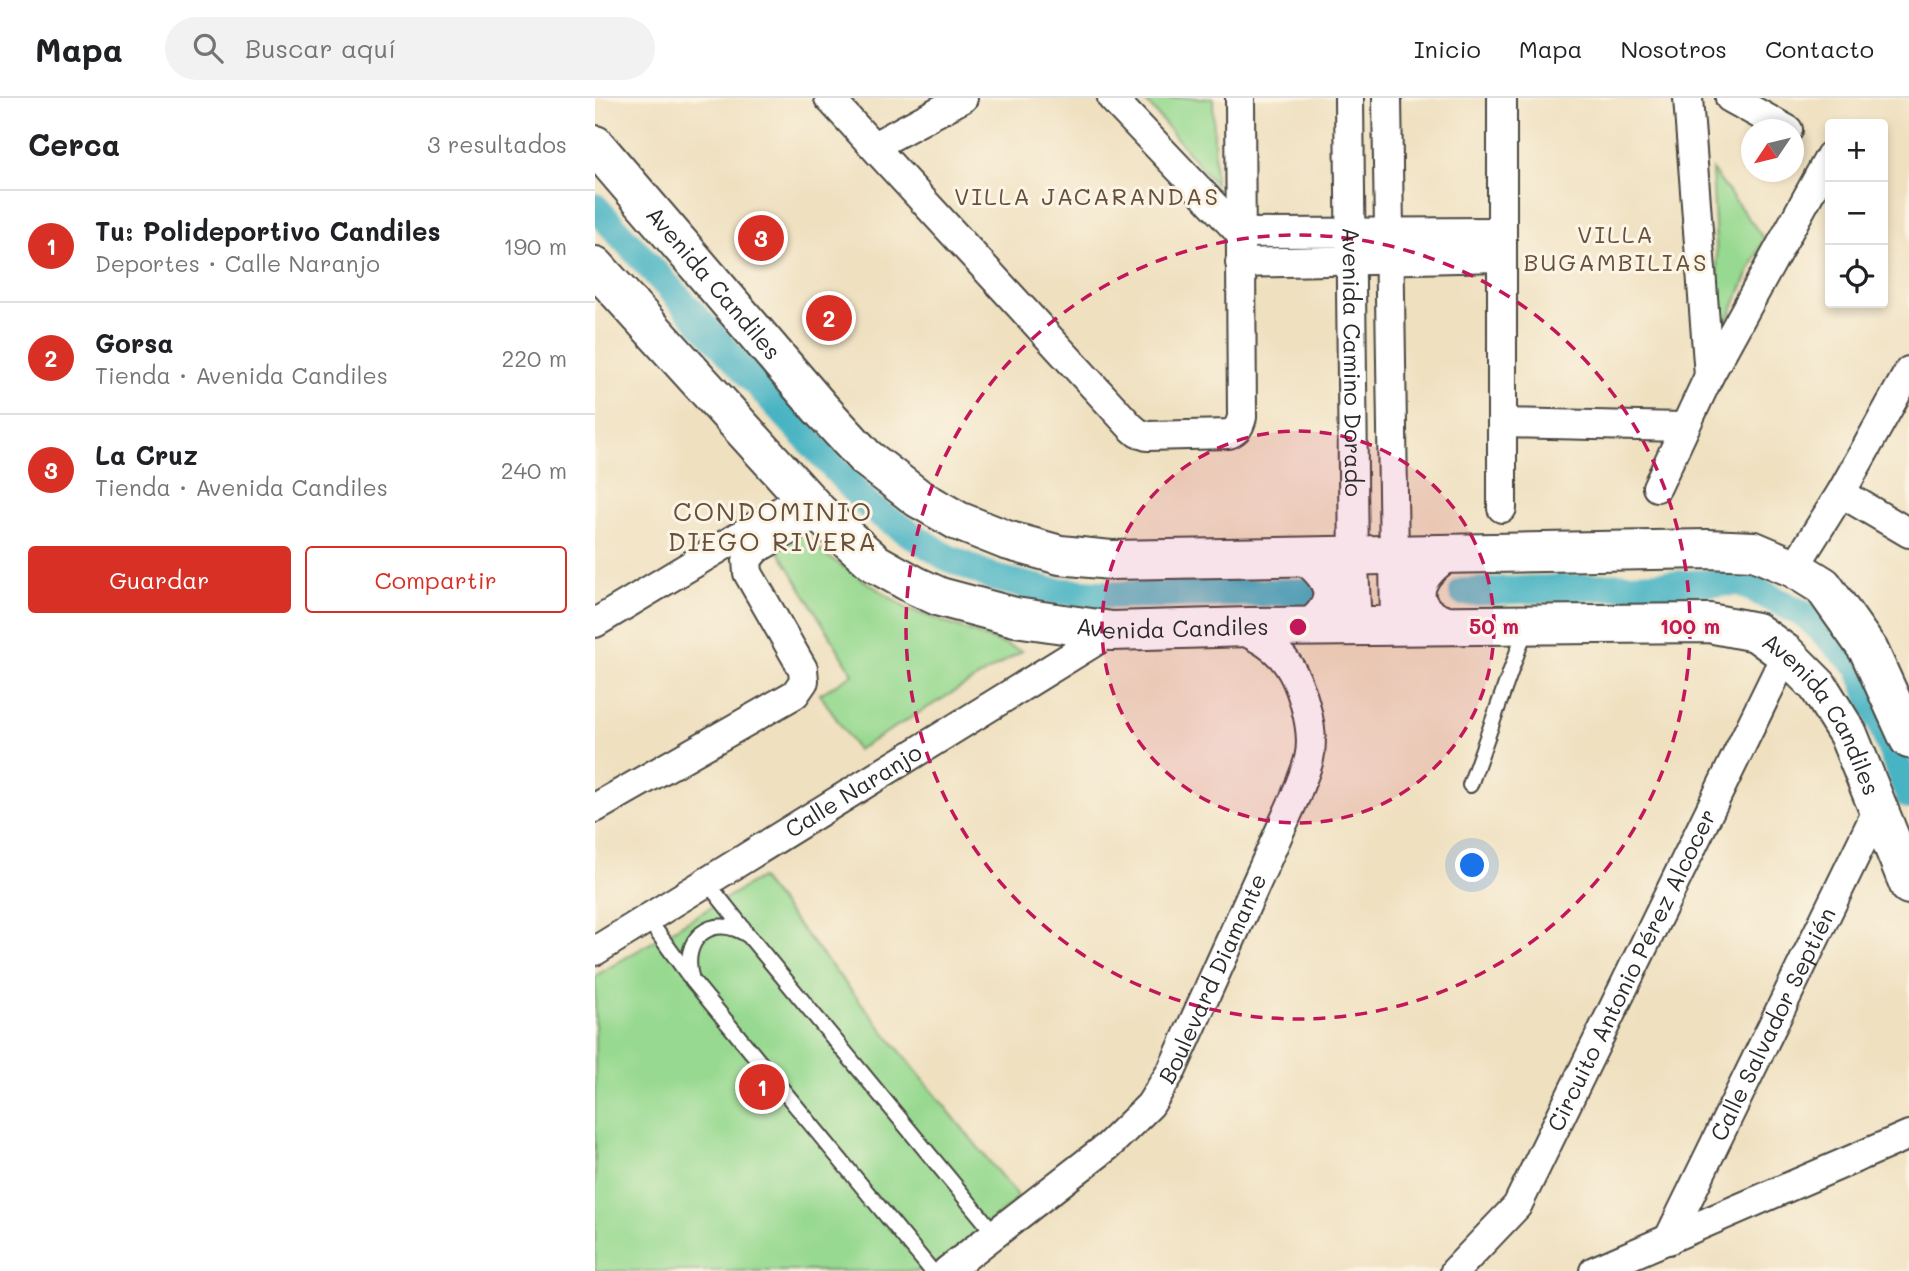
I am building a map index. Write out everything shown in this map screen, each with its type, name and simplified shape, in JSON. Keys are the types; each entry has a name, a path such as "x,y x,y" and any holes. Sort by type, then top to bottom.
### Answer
{"main road":[{"name":"Avenida Candiles","path":"595,145 865,457 928,503 958,521 1006,540 1060,555 1111,560 1308,557 1354,562 1394,562 1442,555 1707,549 1754,551 1794,568 1823,586 1869,651 1909,739"},
{"name":"Avenida Candiles","path":"597,271 811,505 875,563 940,597 1014,617 1112,631 1313,626 1395,619 1442,625 1709,623 1756,632 1786,654 1818,686 1848,734 1909,885"},
{"path":"1442,555 1420,575 1415,596 1425,614 1442,625"},
{"path":"1308,557 1328,576 1332,589 1332,601 1327,613 1313,626"}],"street":[{"path":"829,98 1138,433 1147,436 1229,434 1236,431 1242,417 1240,98"},
{"path":"874,146 963,98"},
{"path":"1112,98 1240,233 1351,232 1391,246"},
{"name":"Avenida Camino Dorado","path":"1349,98 1357,621"},
{"name":"Avenida Camino Dorado","path":"1387,98 1395,619"},
{"path":"1502,98 1502,508"},
{"path":"1688,98 1709,376"},
{"path":"1730,98 1769,119"},
{"path":"1804,138 1825,151"},
{"path":"1657,487 1709,376 1825,163"},
{"path":"1240,263 1351,260 1391,246 1502,245"},
{"path":"1794,568 1841,493 1909,371"},
{"path":"1502,423 1683,427"},
{"path":"1841,493 1909,533"},
{"path":"595,623 811,505"},
{"path":"595,808 795,694 804,681 803,668 748,573 747,560 756,549 811,505"},
{"name":"Boulevard Diamante","path":"947,1271 1108,1146 1150,1105 1173,1070 1296,795 1309,757 1311,737 1296,677 1283,657 1266,643 1237,627"},
{"name":"Calle Naranjo","path":"595,951 1112,631"},
{"name":"Circuito Antonio Pérez Alcocer","path":"1455,1271 1517,1206 1786,654"},
{"name":"Calle Salvador Septién","path":"1668,1240 1878,808"},
{"path":"1594,1271 1909,1135"}],"lane":[{"path":"1470,785 1528,625"},
{"path":"706,881 995,1234"},
{"path":"647,918 692,980 932,1271"},
{"path":"692,980 688,955 703,931 731,925 749,936"}],"green space":[{"path":"1143,98 1213,98 1215,184"},
{"path":"1712,170 1764,239 1721,334"},
{"path":"801,531 824,554 906,608 1022,651 857,750 820,694 853,674 777,548"},
{"path":"760,878 1019,1198 929,1271 595,1271 595,976"}],"waterway":[{"path":"595,207 871,508 946,557 995,578 1050,591 1116,595 1304,592"},
{"path":"1463,592 1740,582 1807,616 1859,667 1909,796"}],"place":[{"name":"La Cruz","path":"761,238"},
{"name":"Gorsa","path":"829,318"},
{"name":"Tu: Polideportivo Candiles","path":"762,1087"}],"district":[{"name":"VILLA JACARANDAS","path":"1087,197"},
{"name":"VILLA BUGAMBILIAS","path":"1616,249"},
{"name":"CONDOMINIO DIEGO RIVERA","path":"773,527"}]}
